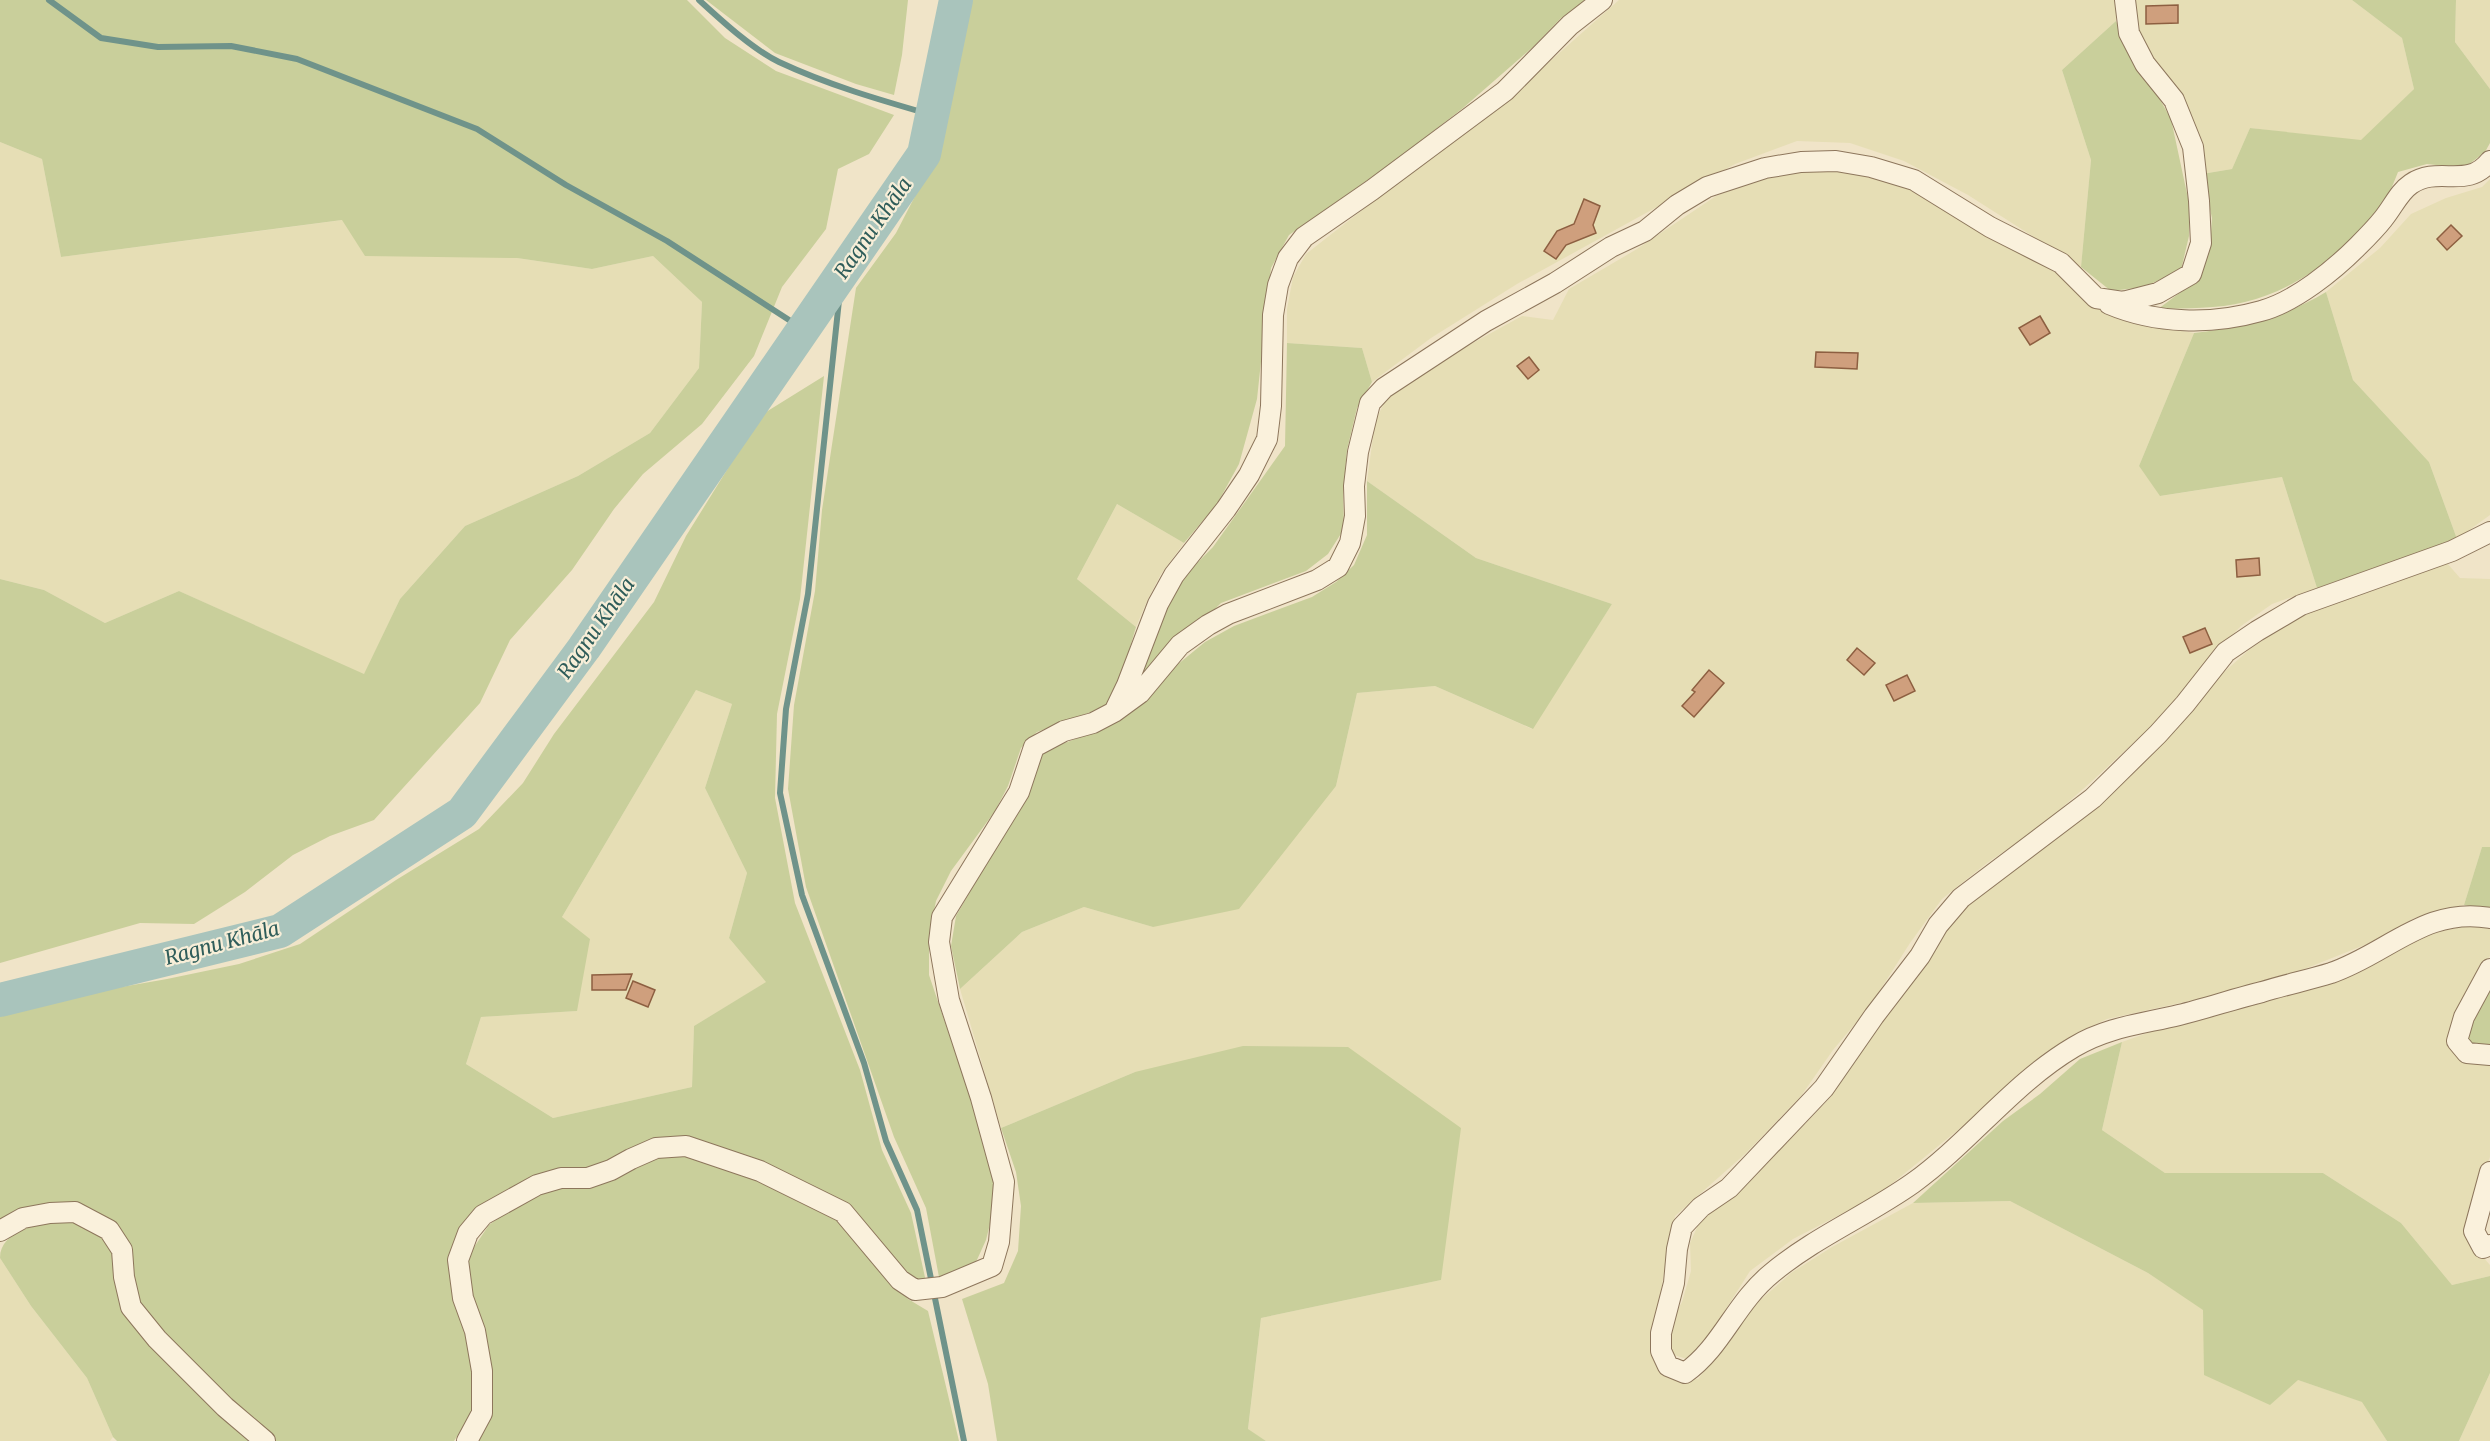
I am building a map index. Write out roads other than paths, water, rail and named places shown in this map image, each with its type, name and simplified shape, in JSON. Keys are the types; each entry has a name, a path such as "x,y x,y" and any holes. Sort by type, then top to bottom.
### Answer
{"street":[{"path":"1114,712 1174,575 1226,509 1249,475 1267,440 1271,406 1273,315 1278,285 1288,258 1304,237 1382,183 1505,91 1570,25 1602,0"},
{"path":"2096,298 2123,302 2158,293 2191,274 2201,243 2193,147 2174,100 2145,64 2129,33 2125,0"},
{"path":"467,1441 482,1413 482,1371 476,1331 463,1298 458,1260 468,1233 483,1215 537,1185 561,1178 588,1178 611,1170 656,1148 686,1146 760,1171 843,1212 900,1280 915,1290 942,1287 992,1266 999,1242 1004,1182 981,1098 949,1000 939,942 942,917 1019,792 1034,747 1064,730 1093,723 1114,712 1140,693 1180,645 1208,625 1228,614 1317,580 1338,567 1350,543 1355,516 1354,486 1364,424 1370,403 1384,388 1486,321 1555,283 1611,247 1645,231 1677,205 1707,187 1765,168 1801,162 1836,161 1871,167 1914,180 1990,227 2061,263 2096,298 2131,313 2166,319 2209,319 2262,311 2298,294 2331,270 2384,219 2396,200 2411,184 2426,177 2445,175 2465,177 2482,170 2490,160"},
{"path":"2490,532 2452,551 2301,605 2249,636 2226,652 2165,727 2093,798 1961,898 1938,925 1920,956 1874,1016 1824,1088 1729,1188 1701,1207 1682,1227 1674,1282 1661,1333 1661,1351 1668,1366 1685,1373 1700,1362 1745,1299 1772,1273 1809,1247 1914,1182 2043,1068 2074,1047 2106,1030 2178,1016 2333,972 2375,953 2408,932 2443,918 2470,914 2490,918"},
{"path":"2490,969 2471,1002 2457,1041 2466,1053 2490,1055"},
{"path":"2490,1172 2474,1231 2482,1248 2490,1245"},
{"path":"0,1231 23,1218 50,1213 75,1212 109,1230 122,1250 124,1277 131,1307 157,1340 225,1407 265,1441"}],"waterway":[{"path":"49,0 101,38 158,47 231,46 297,59 477,129 566,185 667,241 803,329"},
{"path":"699,0 748,42 779,62 835,85 932,115"},
{"name":"Ragnu Khāla","path":"0,1000 280,931 462,813 584,648 924,154 956,0"},
{"path":"842,272 808,594 786,709 780,793 802,895 864,1063 886,1141 917,1210 964,1441"}]}
